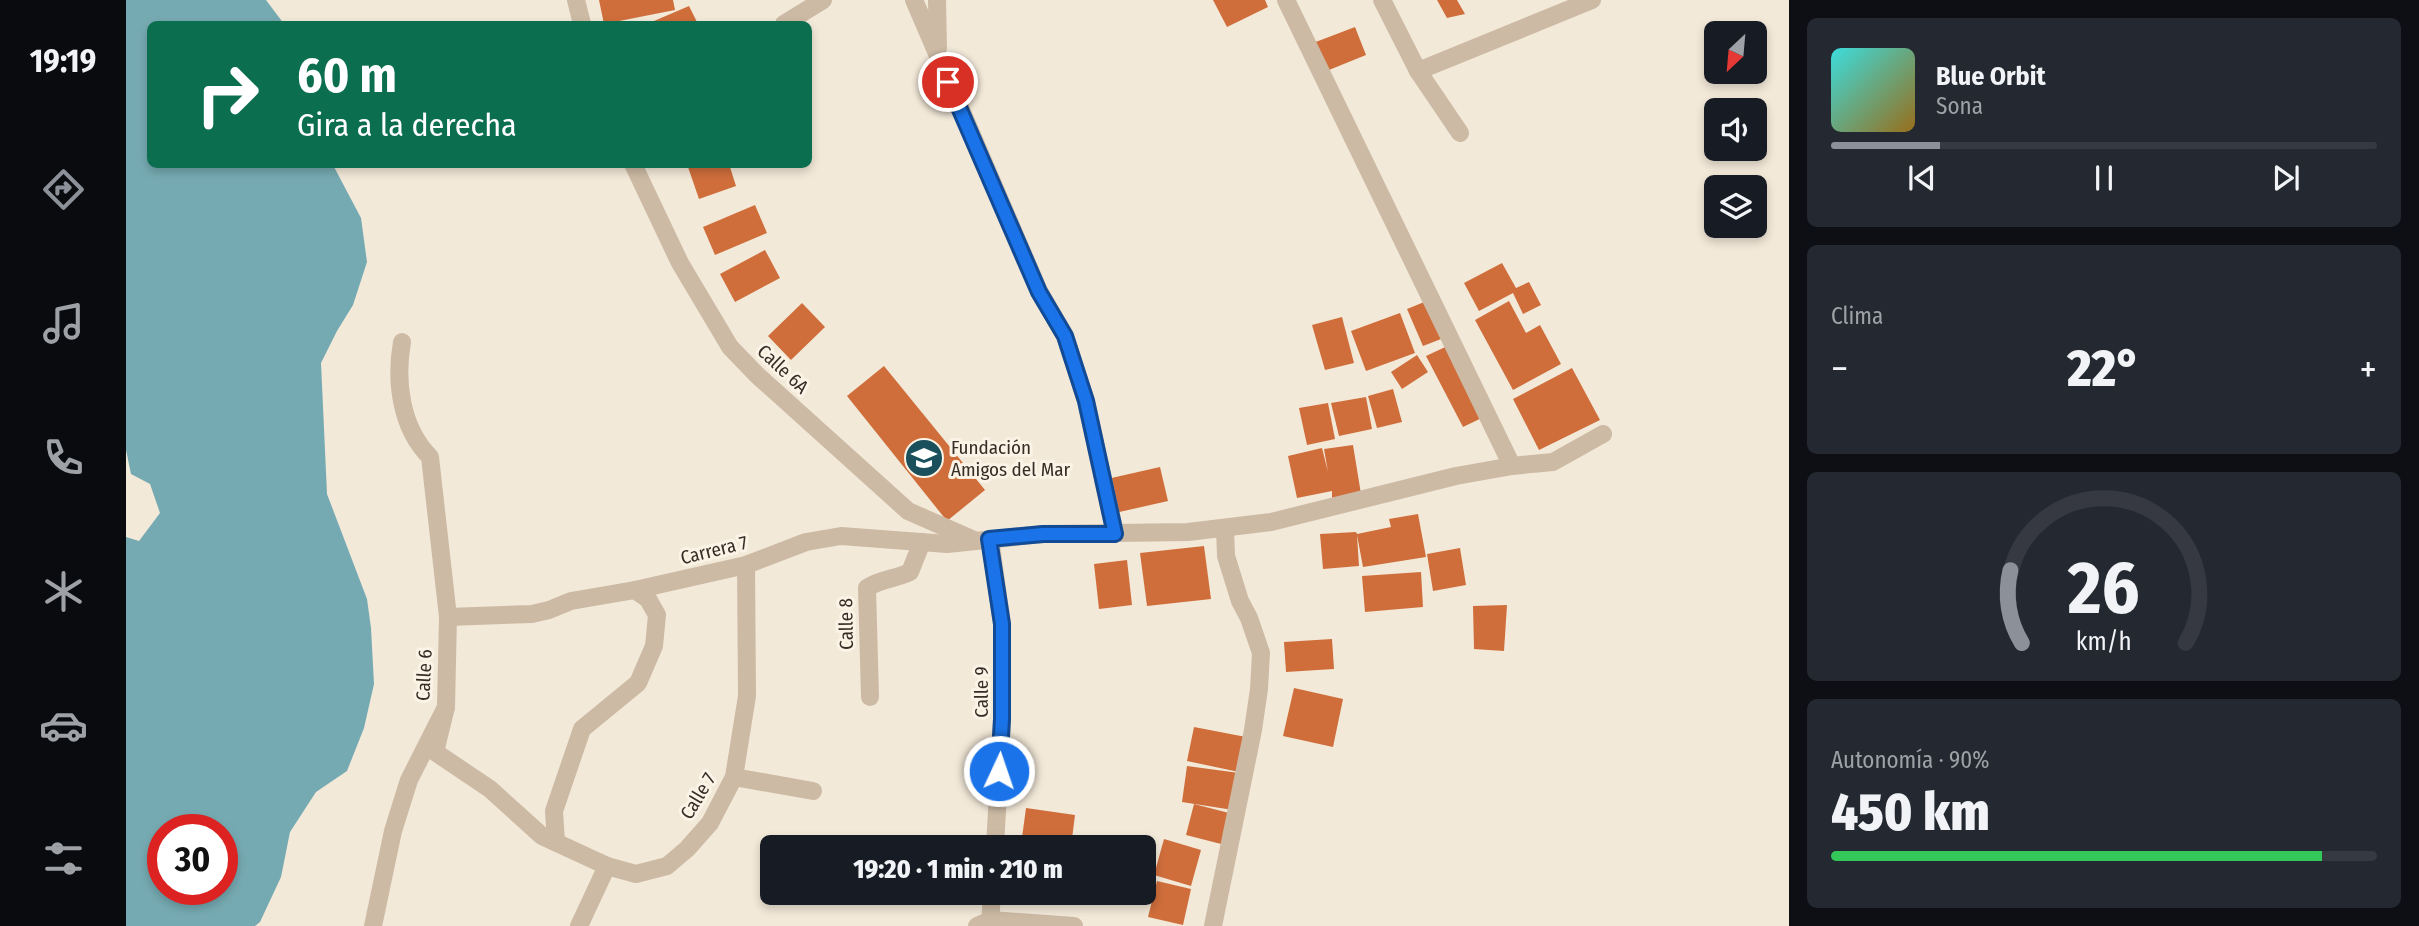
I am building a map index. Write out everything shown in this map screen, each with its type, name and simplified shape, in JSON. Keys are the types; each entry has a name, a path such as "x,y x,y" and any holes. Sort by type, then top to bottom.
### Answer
{"street":[{"path":"576,0 581,21"},
{"path":"789,21 824,0"},
{"path":"914,0 1039,292 1065,336 1086,401 1115,534"},
{"path":"937,0 938,58"},
{"path":"1286,0 1512,466"},
{"path":"1382,0 1418,71 1460,133"},
{"path":"1418,71 1592,0"},
{"name":"Calle 6A","path":"635,168 680,263 730,347 757,375 908,511 982,539"},
{"name":"Calle 6","path":"373,926 393,831 409,780 446,707 448,617 430,457 412,434 398,388 402,342"},
{"name":"Carrera 7","path":"448,617 532,614 571,601 635,590 746,565 806,542 841,536 947,544 1043,534 1115,534 1225,528 1272,522 1392,490 1512,466 1553,462 1603,434"},
{"path":"1213,926 1253,730 1261,653 1240,601 1226,556 1225,528"},
{"name":"Calle 9","path":"982,539 1002,624 1002,719 996,835"},
{"name":"Calle 8","path":"870,697 867,588 875,582 897,579 910,572 922,542"},
{"name":"Calle 7","path":"446,707 435,752 490,789 542,836 607,866 636,874 667,866 687,849 710,823 734,777 747,696 746,565"},
{"path":"556,842 554,811 582,729 638,683 654,646 657,615 648,600 635,590"},
{"path":"734,777 813,791"},
{"path":"579,926 607,866"},
{"path":"990,905 986,924 1074,926"}],"water":[{"path":"126,0 266,0 282,21 147,21 147,168 335,168 361,218 367,262 353,305 321,363 327,494 367,599 374,684 364,728 347,771 316,792 290,832 281,877 260,922 255,926 126,926"}],"pier":[{"path":"126,450 131,474 150,484 160,513 139,541 126,537"}],"building":[{"path":"599,0 673,0 675,10 619,21 603,21"},
{"path":"1213,0 1265,0 1268,7 1227,27"},
{"path":"1437,0 1457,0 1465,14 1447,18"},
{"path":"689,6 696,21 654,21"},
{"path":"1355,27 1366,55 1324,72 1313,43"},
{"path":"688,168 730,168 736,186 699,199"},
{"path":"755,205 767,233 715,255 703,227"},
{"path":"765,250 780,278 735,302 720,274"},
{"path":"1502,263 1516,288 1529,282 1541,305 1523,314 1513,293 1479,311 1464,283"},
{"path":"1439,296 1454,334 1423,346 1407,309"},
{"path":"1509,301 1526,333 1540,325 1561,364 1513,390 1475,320"},
{"path":"802,303 825,327 791,360 768,336"},
{"path":"1400,313 1415,353 1366,371 1351,331"},
{"path":"1342,317 1354,363 1325,370 1312,325"},
{"path":"1456,342 1492,413 1463,427 1426,356"},
{"path":"1417,355 1428,372 1402,389 1391,372"},
{"path":"884,366 985,490 947,521 847,396"},
{"path":"1572,368 1600,420 1539,450 1513,399"},
{"path":"1393,389 1402,422 1377,428 1368,396"},
{"path":"1366,397 1372,429 1339,436 1331,403"},
{"path":"1328,403 1335,439 1307,445 1299,408"},
{"path":"1353,445 1361,494 1332,498 1332,491 1297,498 1288,456 1322,448 1328,472 1324,449"},
{"path":"1160,467 1168,501 1115,513 1107,479"},
{"path":"1418,514 1426,557 1363,567 1357,535 1359,566 1323,569 1320,534 1357,534 1391,527 1389,519"},
{"path":"1204,546 1211,599 1147,606 1140,553"},
{"path":"1460,548 1466,585 1433,591 1427,554"},
{"path":"1127,560 1132,605 1099,609 1094,564"},
{"path":"1421,572 1423,607 1365,612 1362,576"},
{"path":"1507,605 1504,651 1474,649 1473,606"},
{"path":"1332,639 1334,669 1286,672 1284,642"},
{"path":"1294,688 1343,699 1333,747 1283,736"},
{"path":"1194,727 1246,737 1239,772 1187,761"},
{"path":"1187,766 1239,773 1233,810 1182,802"},
{"path":"1194,804 1233,814 1225,845 1186,835"},
{"path":"1026,808 1075,815 1072,835 1022,835"},
{"path":"1164,839 1201,850 1191,886 1156,876"},
{"path":"1157,881 1191,889 1183,925 1148,917 1151,905 1156,905"}],"place":[{"name":"Fundación Amigos del Mar","path":"924,458"}],"route":[{"path":"948,82 1039,292 1065,336 1086,401 1115,534 1043,534 989,539 1002,624 999,771"}]}
